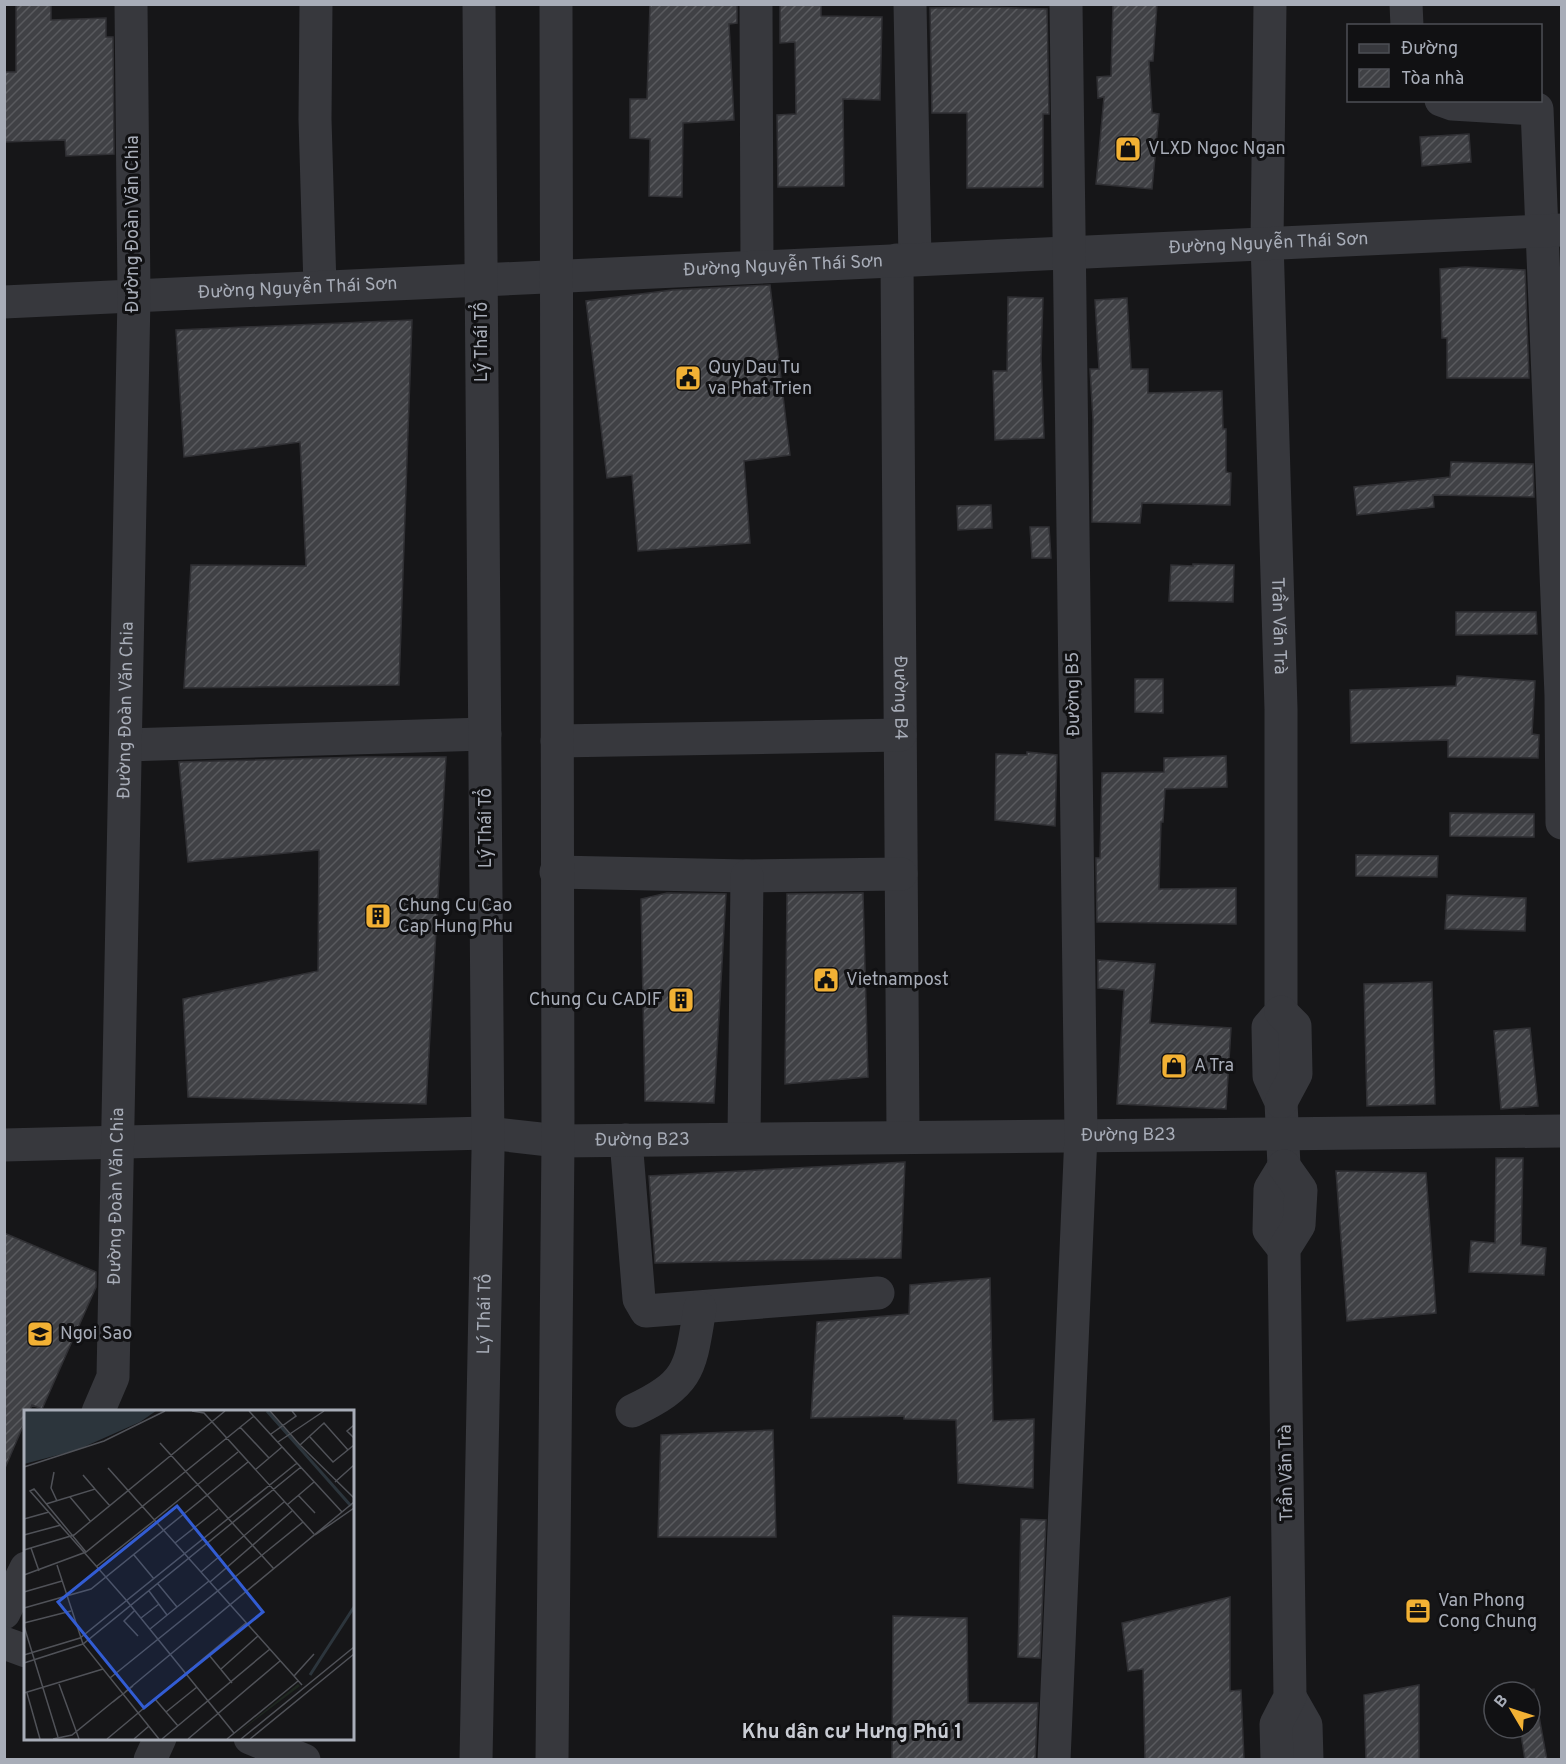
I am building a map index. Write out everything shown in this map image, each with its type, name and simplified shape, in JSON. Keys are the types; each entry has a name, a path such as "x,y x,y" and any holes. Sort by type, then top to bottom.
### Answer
{"street":[{"name":"Đường Đoàn Văn Chia","path":"99,1410 114,1377 135,296 131,4"},
{"path":"316,4 315,119 320,287"},
{"name":"Lý Thái Tổ","path":"476,1760 488,1133 479,4"},
{"path":"552,1760 558,1141 556,4"},
{"path":"756,4 757,266"},
{"name":"Đường B4","path":"903,1135 900,735 910,4"},
{"name":"Đường B5","path":"1054,1760 1081,1135 1066,4"},
{"name":"Trần Văn Trà","path":"1270,4 1267,241 1281,709 1281,1012 1268,1027 1269,1076 1282,1117 1284,1166 1270,1189 1269,1230 1284,1250 1290,1697 1276,1725 1277,1760"},
{"path":"1406,4 1407,24"},
{"path":"1446,102 1549,108 1562,823"},
{"name":"Đường Nguyễn Thái Sơn","path":"4,302 1267,241 1551,230"},
{"path":"126,746 485,734"},
{"path":"557,741 900,735"},
{"path":"556,872 747,876 901,874"},
{"path":"744,1138 747,876"},
{"name":"Đường B23","path":"4,1145 118,1144 488,1133 558,1141 903,1135 1081,1135 1282,1117 1562,1131"},
{"path":"626,1140 642,1307 652,1312 878,1293"},
{"path":"632,1411 665,1395 689,1365 700,1308"},
{"path":"4,1613 24,1572"},
{"path":"4,1643 24,1650"},
{"name":"Trần Văn Trà","path":"1290,1697 1306,1725 1307,1760"},
{"path":"150,1760 159,1740"},
{"path":"255,1740 304,1760"}],"building":[{"path":"16,4 51,4 51,20 106,18 106,37 113,37 114,154 66,156 65,140 4,142 4,72 16,72"},
{"path":"650,4 737,4 737,23 729,24 734,120 683,123 682,197 649,196 650,139 630,138 630,99 647,99"},
{"path":"780,4 821,4 821,16 882,17 880,100 843,99 844,186 778,187 777,115 796,114 795,42 780,43"},
{"path":"1113,4 1157,4 1153,61 1149,61 1152,113 1159,114 1152,189 1096,184 1104,97 1098,98 1097,77 1111,76"},
{"path":"930,8 1047,9 1049,114 1043,114 1043,187 967,188 967,113 932,113"},
{"path":"1469,134 1471,162 1422,166 1420,137"},
{"path":"1465,267 1525,270 1529,378 1447,378 1447,338 1442,338 1440,269"},
{"name":"Quy Dau Tu va Phat Trien","path":"770,285 790,455 744,461 750,543 638,551 632,475 607,478 586,301 672,290"},
{"path":"1008,297 1043,298 1041,358 1044,438 995,440 993,371 1007,371"},
{"path":"1127,298 1131,369 1148,369 1148,393 1222,391 1223,429 1226,429 1226,472 1231,473 1230,505 1142,503 1140,523 1092,522 1093,420 1090,369 1099,369 1095,300"},
{"path":"412,320 399,685 184,688 191,565 306,566 300,442 184,457 176,330"},
{"path":"1451,462 1533,464 1534,497 1433,495 1434,507 1357,515 1354,487 1450,477"},
{"path":"991,505 992,528 958,530 957,506"},
{"path":"1030,527 1049,527 1051,558 1032,558"},
{"path":"1193,564 1234,565 1233,602 1169,601 1171,565 1193,566"},
{"path":"1456,612 1536,612 1537,634 1456,635"},
{"path":"1457,676 1535,681 1532,734 1539,735 1538,758 1448,757 1448,740 1351,743 1350,690 1456,686"},
{"path":"1135,679 1163,679 1163,713 1135,712"},
{"path":"1027,752 1057,755 1055,826 995,820 996,754 1027,755"},
{"path":"1226,756 1227,787 1165,789 1163,822 1161,822 1159,889 1236,888 1236,924 1097,922 1096,858 1100,858 1102,773 1164,772 1164,758"},
{"name":"Chung Cu Cao Cap Hung Phu","path":"446,757 426,1104 188,1097 183,999 318,971 319,850 188,862 179,762"},
{"path":"1450,813 1534,814 1534,837 1450,836"},
{"path":"1356,855 1438,856 1437,877 1356,876"},
{"name":"Chung Cu CADIF","path":"667,893 726,894 714,1103 645,1101 641,899"},
{"name":"Vietnampost","path":"863,893 868,1077 785,1084 787,894"},
{"path":"1447,895 1526,898 1525,931 1445,929"},
{"name":"A Tra","path":"1098,960 1155,964 1150,1023 1231,1028 1226,1109 1117,1104 1124,990 1098,988"},
{"path":"1432,982 1435,1104 1367,1106 1364,984"},
{"path":"1530,1028 1538,1106 1501,1109 1494,1031"},
{"path":"1496,1158 1523,1158 1521,1245 1546,1248 1544,1275 1469,1272 1471,1241 1495,1243"},
{"path":"905,1162 901,1258 655,1263 649,1176"},
{"path":"1336,1171 1426,1173 1436,1313 1347,1321"},
{"name":"Ngoi Sao","path":"4,1233 96,1272 96,1287 42,1409 32,1405 30,1410 24,1410 24,1424 5,1468"},
{"path":"990,1278 993,1421 1034,1419 1033,1488 958,1483 956,1420 904,1419 904,1416 811,1418 817,1322 909,1314 910,1285"},
{"path":"773,1430 776,1537 658,1537 661,1435"},
{"path":"1021,1519 1046,1520 1040,1658 1018,1657"},
{"path":"1230,1597 1230,1691 1241,1690 1244,1760 1145,1760 1143,1669 1128,1671 1122,1623"},
{"path":"893,1616 967,1618 968,1703 1038,1703 1035,1760 892,1760"},
{"path":"1419,1685 1419,1760 1366,1760 1364,1695"},
{"path":"1542,1733 1547,1760 1525,1760 1522,1740 1542,1740"}],"place":[{"name":"VLXD Ngoc Ngan","path":"1128,149"},
{"name":"Quy Dau Tu va Phat Trien","path":"688,378"},
{"name":"Chung Cu Cao Cap Hung Phu","path":"378,916"},
{"name":"Vietnampost","path":"826,980"},
{"name":"Chung Cu CADIF","path":"681,1000"},
{"name":"A Tra","path":"1174,1066"},
{"name":"Ngoi Sao","path":"40,1334"},
{"name":"Van Phong Cong Chung","path":"1418,1611"}],"district":[{"name":"Khu dân cư Hưng Phú 1","path":"852,1733"}]}
